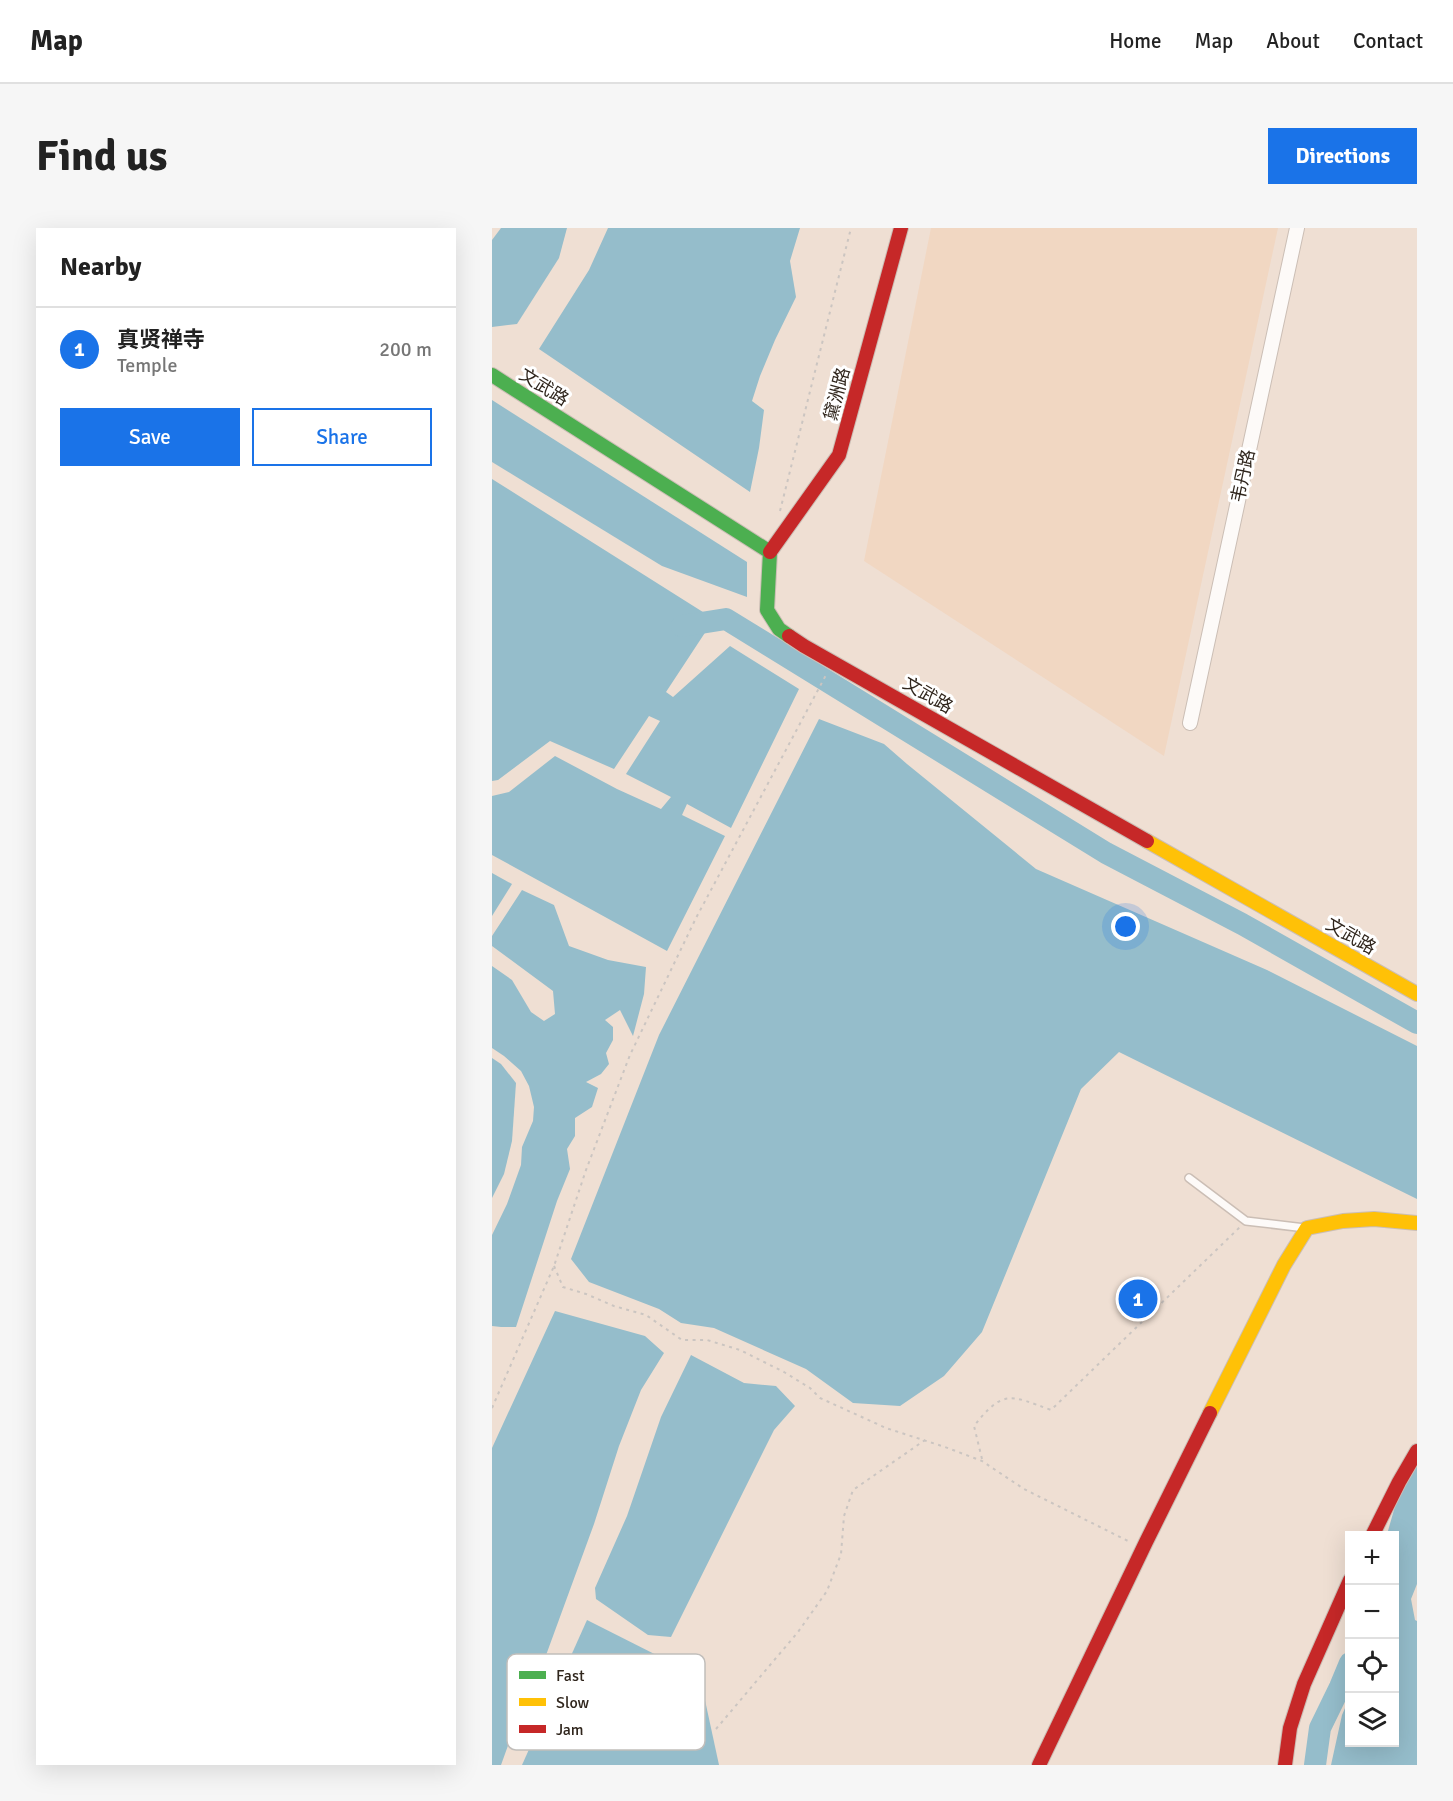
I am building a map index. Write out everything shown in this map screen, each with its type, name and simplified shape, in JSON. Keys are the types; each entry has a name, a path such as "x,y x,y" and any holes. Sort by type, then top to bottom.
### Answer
{"street":[{"name":"黛洲路","path":"770,552 839,455 901,228"},
{"name":"韦丹路","path":"1190,723 1297,228"},
{"name":"文武路","path":"492,375 770,552 767,610 779,629 804,646 1417,994"},
{"path":"1039,1765 1284,1265 1307,1228 1343,1221 1374,1219 1417,1223"},
{"path":"1374,1531 1417,1451"},
{"path":"1285,1765 1290,1728 1304,1684 1348,1585"}],"lane":[{"path":"1189,1178 1246,1221 1307,1228"}],"path":[{"path":"778,517 851,228"},
{"path":"492,1408 554,1266 586,1170 630,1055 696,918 827,672"},
{"path":"982,1461 974,1426 998,1401 1017,1397 1051,1410 1246,1221"},
{"path":"554,1266 563,1287 646,1315 682,1340 707,1340 740,1350 784,1372 810,1388 820,1398 886,1428 982,1461 1023,1489 1143,1550"},
{"path":"716,1729 798,1632 827,1591 841,1554 844,1516 853,1491 925,1440"}],"shaded area":[{"path":"931,228 1278,228 1164,756 864,561"}],"water":[{"path":"501,228 567,228 559,258 517,324 492,327 492,240"},
{"path":"608,228 800,228 790,261 796,297 775,340 752,401 764,410 750,492 539,349 589,270"},
{"path":"492,400 747,562 747,597 662,566 492,462"},
{"path":"492,479 714,619 666,692 673,697 730,646 799,689 731,828 687,804 682,815 725,836 667,951 492,855 492,796 509,792 555,756 661,809 671,797 626,774 660,721 649,716 614,769 550,741 498,780 492,781"},
{"path":"819,719 884,744 1036,869 1267,970 1417,1046 1417,1199 1119,1052 1081,1089 982,1332 944,1376 900,1406 853,1403 806,1369 714,1328 681,1323 659,1309 589,1282 571,1259 659,1035"},
{"path":"492,873 512,884 492,916"},
{"path":"522,890 554,905 569,946 608,960 646,967 644,994 633,1036 620,1010 605,1020 613,1027 613,1040 606,1053 609,1064 601,1074 586,1082 598,1088 592,1107 575,1118 575,1136 567,1149 570,1169 557,1201 516,1327 501,1327 492,1326 492,1235 507,1204 521,1165 522,1147 533,1121 534,1107 529,1086 521,1071 492,1048 492,966 512,980 531,1012 544,1021 555,1014 553,991 492,946 492,936"},
{"path":"492,1058 501,1064 516,1083 512,1141 504,1174 492,1198"},
{"path":"555,1311 645,1336 664,1353 641,1390 619,1446 594,1524 546,1654 507,1654 507,1748 501,1765 492,1765 492,1448"},
{"path":"691,1355 744,1383 776,1386 795,1406 774,1430 671,1637 648,1635 596,1599 595,1588 627,1516 661,1417"},
{"path":"1417,1496 1417,1584 1411,1599 1417,1621 1417,1765 1331,1765 1345,1708 1345,1747 1399,1747 1399,1531 1391,1531"},
{"path":"587,1620 654,1654 572,1654"},
{"path":"705,1700 719,1765 522,1765 529,1750 705,1750"}],"waterway":[{"path":"682,626 726,619 1106,853 1242,924 1417,1023"},
{"path":"1399,1532 1417,1469"},
{"path":"1315,1765 1320,1728 1345,1675"}],"traffic: fast":[{"path":"492,375 770,552 767,610 779,629 789,636"}],"traffic: slow":[{"path":"1147,841 1417,994"},
{"path":"1210,1413 1284,1265 1307,1228 1343,1221 1374,1219 1417,1223"}],"traffic: jam":[{"path":"770,552 839,455 901,228"},
{"path":"789,636 1147,841"},
{"path":"1039,1765 1210,1413"},
{"path":"1374,1531 1417,1451"},
{"path":"1285,1765 1290,1728 1304,1684 1348,1585"}],"place":[{"name":"真贤禅寺","path":"1138,1299"}]}
